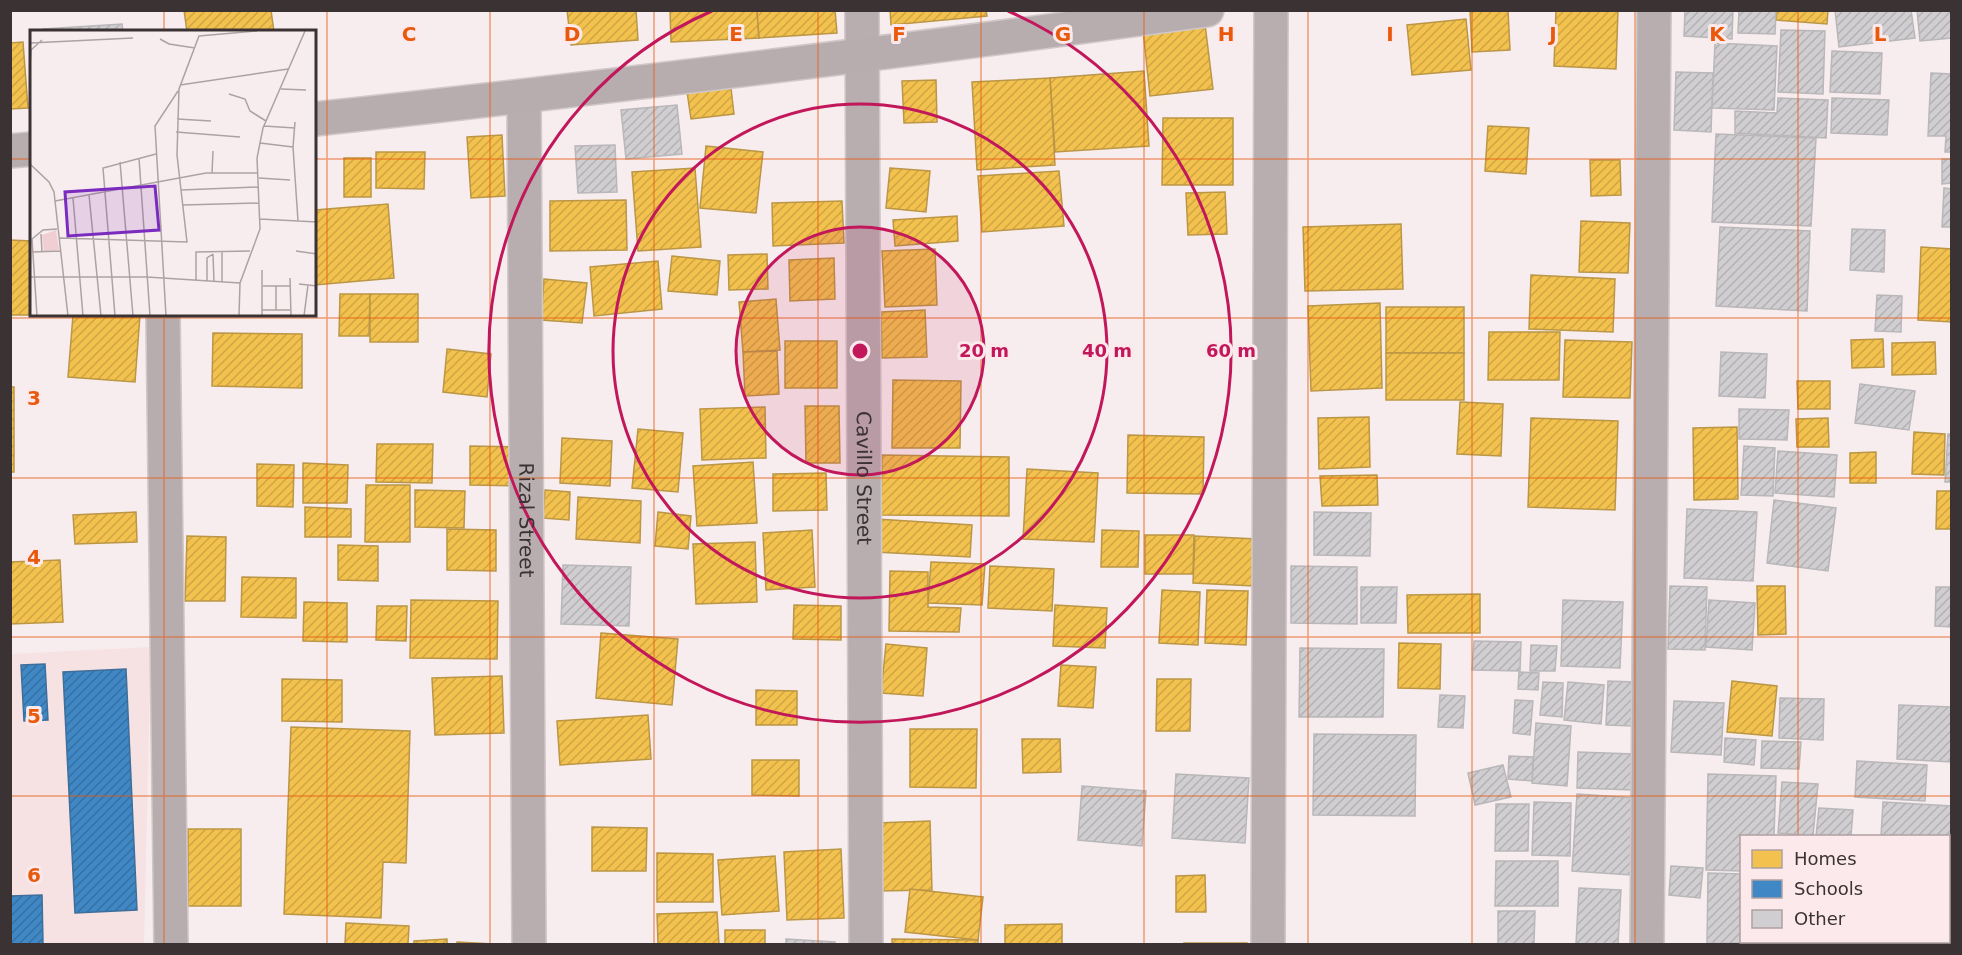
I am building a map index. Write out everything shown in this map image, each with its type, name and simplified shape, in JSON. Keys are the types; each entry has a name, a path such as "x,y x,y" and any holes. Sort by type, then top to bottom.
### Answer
{"main road":[{"path":"316,119 524,97 863,56 1207,10"},
{"path":"10,152 30,149"},
{"path":"163,316 171,945"}],"street":[{"name":"Cavillo Street","path":"862,10 866,945"},
{"path":"1268,945 1271,10"},
{"path":"1647,945 1654,10"},
{"name":"Rizal Street","path":"524,97 530,945"}],"shaded area":[{"path":"151,647 144,944 11,944 11,654"}],"building: Homes":[{"path":"184,10 271,10 274,30 187,30"},
{"path":"567,10 636,10 638,40 571,45"},
{"path":"670,10 757,10 759,38 671,42"},
{"path":"757,10 835,10 837,33 759,38"},
{"path":"890,10 986,10 987,16 891,25"},
{"path":"1470,10 1508,10 1510,50 1472,52"},
{"path":"1556,10 1618,10 1616,69 1554,66"},
{"path":"1777,10 1828,10 1827,24 1776,20"},
{"path":"1466,19 1471,70 1412,75 1407,25"},
{"path":"1205,24 1213,89 1150,96 1143,30"},
{"path":"23,42 28,108 10,109 10,43"},
{"path":"1144,71 1149,146 1055,152 1050,78"},
{"path":"1050,78 1055,165 977,170 972,82"},
{"path":"730,80 734,114 691,119 686,85"},
{"path":"936,80 937,122 904,123 902,81"},
{"path":"1163,118 1233,118 1233,185 1162,185"},
{"path":"1488,126 1529,128 1526,174 1485,171"},
{"path":"502,135 505,196 471,198 467,137"},
{"path":"706,146 763,152 756,213 700,208"},
{"path":"376,152 425,152 424,189 376,188"},
{"path":"344,158 371,158 371,197 344,197"},
{"path":"1590,160 1620,160 1621,195 1591,196"},
{"path":"695,168 701,247 638,251 632,172"},
{"path":"890,168 930,171 926,212 886,208"},
{"path":"1059,171 1064,226 982,232 978,176"},
{"path":"1225,192 1227,234 1188,235 1186,193"},
{"path":"626,200 627,250 550,251 550,201"},
{"path":"842,201 844,243 773,246 772,203"},
{"path":"388,204 394,278 316,285 316,210"},
{"path":"957,216 958,241 895,246 893,220"},
{"path":"1581,221 1630,223 1628,273 1579,272"},
{"path":"1401,224 1403,289 1305,291 1303,227"},
{"path":"10,240 30,241 30,315 10,315"},
{"path":"1921,247 1952,249 1952,322 1918,320"},
{"path":"935,249 937,305 885,307 882,251"},
{"path":"767,254 768,289 729,290 728,255"},
{"path":"672,256 720,261 717,295 668,291"},
{"path":"834,258 835,299 790,301 789,260"},
{"path":"658,261 662,309 594,316 590,267"},
{"path":"1531,275 1615,279 1613,332 1529,329"},
{"path":"544,279 587,283 582,323 541,320"},
{"path":"340,294 370,294 369,336 339,336"},
{"path":"370,294 418,294 418,342 370,342"},
{"path":"776,299 780,350 743,352 739,302"},
{"path":"1380,303 1382,388 1311,391 1308,306"},
{"path":"1386,307 1464,307 1464,353 1386,353"},
{"path":"925,310 927,357 882,358 881,312"},
{"path":"73,316 140,316 135,382 68,377"},
{"path":"1489,332 1560,332 1559,380 1488,380"},
{"path":"213,333 302,334 302,388 212,386"},
{"path":"1883,339 1884,367 1852,368 1851,340"},
{"path":"1565,340 1632,342 1630,398 1563,397"},
{"path":"785,341 837,341 837,388 785,388"},
{"path":"1935,342 1936,374 1892,375 1892,343"},
{"path":"447,349 491,354 487,397 443,392"},
{"path":"777,351 779,394 745,396 743,352"},
{"path":"1386,353 1464,353 1464,400 1386,400"},
{"path":"893,380 961,381 960,448 892,448"},
{"path":"1797,381 1830,381 1830,409 1798,409"},
{"path":"10,387 14,387 14,472 10,472"},
{"path":"1460,402 1503,404 1501,456 1457,454"},
{"path":"805,406 839,406 840,463 806,463"},
{"path":"765,407 766,458 702,460 700,409"},
{"path":"1369,417 1370,467 1319,469 1318,418"},
{"path":"1531,418 1618,421 1615,510 1528,507"},
{"path":"1828,418 1829,447 1797,447 1796,419"},
{"path":"1737,427 1738,499 1694,500 1693,428"},
{"path":"638,429 683,433 678,492 632,488"},
{"path":"1914,432 1945,434 1944,475 1912,474"},
{"path":"1128,435 1204,437 1203,494 1127,493"},
{"path":"562,438 612,441 610,486 560,483"},
{"path":"377,444 433,444 432,483 376,482"},
{"path":"470,446 516,447 516,486 470,485"},
{"path":"1876,452 1876,483 1850,483 1850,453"},
{"path":"882,455 1009,457 1009,516 881,515"},
{"path":"753,462 757,523 697,526 693,466"},
{"path":"303,463 348,465 347,503 303,503"},
{"path":"257,464 294,465 293,507 257,506"},
{"path":"1027,469 1098,473 1094,542 1023,539"},
{"path":"826,473 827,510 773,511 773,474"},
{"path":"1377,475 1378,505 1322,506 1320,476"},
{"path":"366,485 410,485 410,542 365,542"},
{"path":"415,490 465,491 464,528 415,527"},
{"path":"545,490 570,492 569,520 543,518"},
{"path":"1937,491 1952,491 1952,529 1936,529"},
{"path":"578,497 641,501 640,543 576,539"},
{"path":"305,507 351,509 351,537 305,537"},
{"path":"136,512 137,542 75,544 73,515"},
{"path":"658,512 691,516 688,549 655,546"},
{"path":"876,519 972,525 970,557 875,552"},
{"path":"447,529 496,530 496,571 447,570"},
{"path":"812,530 815,587 766,590 763,533"},
{"path":"1102,530 1139,531 1138,567 1101,567"},
{"path":"1145,535 1194,535 1193,574 1145,574"},
{"path":"187,536 226,537 225,601 185,601"},
{"path":"1195,536 1257,539 1254,586 1193,583"},
{"path":"755,542 757,602 696,604 693,544"},
{"path":"338,545 378,546 378,581 338,580"},
{"path":"60,560 63,622 10,624 10,562"},
{"path":"931,562 985,564 982,605 928,603"},
{"path":"990,566 1054,569 1052,611 988,608"},
{"path":"890,571 928,572 928,607 961,608 959,632 889,631"},
{"path":"242,577 296,578 296,618 241,617"},
{"path":"1757,586 1785,586 1786,634 1758,635"},
{"path":"1162,590 1200,592 1198,645 1159,643"},
{"path":"1207,590 1248,591 1246,645 1205,643"},
{"path":"1480,594 1480,633 1408,633 1407,595"},
{"path":"411,600 498,601 497,659 410,658"},
{"path":"304,602 347,603 347,642 303,641"},
{"path":"794,605 841,606 841,640 793,639"},
{"path":"1055,605 1107,608 1105,648 1053,646"},
{"path":"377,606 407,606 406,641 376,640"},
{"path":"601,633 678,639 672,705 596,698"},
{"path":"1399,643 1441,644 1440,689 1398,688"},
{"path":"886,644 927,648 923,696 881,693"},
{"path":"1061,665 1096,667 1093,708 1058,706"},
{"path":"502,676 504,733 435,735 432,678"},
{"path":"282,679 342,680 342,722 282,721"},
{"path":"1157,679 1191,679 1190,731 1156,731"},
{"path":"1732,681 1777,686 1772,736 1727,732"},
{"path":"756,690 797,691 797,725 756,725"},
{"path":"648,715 651,759 560,765 557,721"},
{"path":"291,727 410,731 406,863 383,862 381,918 284,914"},
{"path":"910,729 977,729 976,788 910,787"},
{"path":"1022,739 1060,739 1061,772 1023,773"},
{"path":"752,760 799,760 799,796 752,795"},
{"path":"930,821 932,890 878,891 876,823"},
{"path":"592,827 647,828 646,871 592,871"},
{"path":"188,829 241,829 241,906 188,906"},
{"path":"841,849 844,918 787,920 784,852"},
{"path":"657,853 713,854 713,902 657,902"},
{"path":"775,856 779,911 722,915 718,860"},
{"path":"1205,875 1206,912 1176,912 1176,876"},
{"path":"910,889 983,897 978,940 905,932"},
{"path":"717,912 719,944 658,944 657,914"},
{"path":"346,923 409,926 408,944 345,944"},
{"path":"1062,924 1062,944 1005,944 1005,925"},
{"path":"725,930 765,930 765,944 725,944"},
{"path":"447,939 447,944 414,944 414,941"},
{"path":"892,939 978,940 978,944 892,944"},
{"path":"457,942 494,944 457,944"},
{"path":"1247,943 1247,944 1184,944"}],"building: Schools":[{"path":"45,664 48,720 24,721 21,665"},
{"path":"126,669 137,910 75,913 63,672"},
{"path":"42,895 43,944 10,944 10,896"}],"building: Other":[{"path":"1685,10 1733,10 1732,39 1684,36"},
{"path":"1739,10 1776,10 1775,34 1738,33"},
{"path":"1835,10 1911,10 1915,38 1839,47"},
{"path":"1917,10 1952,10 1952,38 1920,41"},
{"path":"122,24 123,30 43,30"},
{"path":"1781,30 1825,31 1823,94 1778,92"},
{"path":"1715,43 1777,46 1774,110 1712,108"},
{"path":"1832,51 1882,53 1880,94 1830,92"},
{"path":"1676,72 1713,73 1711,132 1674,130"},
{"path":"1931,73 1952,74 1952,152 1945,152 1946,136 1928,136"},
{"path":"1778,98 1828,100 1826,138 1735,133 1735,111 1777,113"},
{"path":"1832,98 1889,100 1887,135 1831,133"},
{"path":"677,105 682,154 626,159 621,110"},
{"path":"1716,134 1816,138 1811,226 1712,222"},
{"path":"615,145 617,192 578,193 575,146"},
{"path":"1942,159 1952,159 1952,183 1942,184"},
{"path":"1944,188 1952,189 1952,227 1942,227"},
{"path":"1720,227 1810,231 1807,311 1716,306"},
{"path":"1852,229 1885,230 1884,272 1850,270"},
{"path":"1877,295 1902,296 1901,332 1875,331"},
{"path":"1721,352 1767,354 1765,398 1719,396"},
{"path":"1860,384 1915,391 1909,430 1855,423"},
{"path":"1739,409 1789,410 1787,440 1739,439"},
{"path":"1948,434 1952,434 1952,482 1945,482"},
{"path":"1744,446 1775,448 1773,496 1741,495"},
{"path":"1778,451 1837,455 1834,497 1775,493"},
{"path":"1774,500 1836,508 1828,571 1767,563"},
{"path":"1687,509 1757,512 1753,581 1684,578"},
{"path":"1314,512 1371,513 1370,556 1314,555"},
{"path":"563,565 631,567 629,626 561,624"},
{"path":"1291,566 1357,567 1357,624 1291,623"},
{"path":"1670,586 1707,587 1705,650 1668,649"},
{"path":"1361,587 1397,587 1396,623 1361,623"},
{"path":"1936,587 1952,587 1952,627 1935,626"},
{"path":"1563,600 1623,602 1620,668 1561,666"},
{"path":"1709,600 1755,603 1752,650 1706,647"},
{"path":"1474,641 1521,642 1520,671 1472,670"},
{"path":"1531,645 1557,646 1555,671 1530,671"},
{"path":"1300,648 1384,649 1383,717 1299,717"},
{"path":"1519,672 1539,673 1538,690 1518,689"},
{"path":"1608,681 1635,682 1633,726 1606,725"},
{"path":"1543,682 1563,683 1562,717 1540,715"},
{"path":"1568,682 1604,685 1601,724 1564,720"},
{"path":"1440,695 1465,696 1463,728 1438,727"},
{"path":"1780,698 1824,699 1823,740 1779,738"},
{"path":"1515,700 1533,701 1530,735 1513,733"},
{"path":"1674,701 1724,703 1721,755 1671,752"},
{"path":"1899,705 1952,707 1952,762 1897,759"},
{"path":"1536,723 1571,726 1567,786 1532,783"},
{"path":"1314,734 1416,735 1415,816 1313,815"},
{"path":"1725,738 1756,740 1754,765 1724,762"},
{"path":"1762,741 1801,742 1799,769 1761,768"},
{"path":"1578,752 1634,754 1633,790 1577,788"},
{"path":"1509,756 1533,757 1532,781 1508,779"},
{"path":"1857,761 1927,765 1925,801 1855,797"},
{"path":"1503,765 1511,797 1475,805 1468,773"},
{"path":"1176,774 1249,778 1245,843 1172,838"},
{"path":"1708,774 1776,776 1774,835 1740,835 1740,871 1706,870"},
{"path":"1782,782 1818,784 1813,835 1778,833"},
{"path":"1082,786 1146,791 1142,846 1078,840"},
{"path":"1577,794 1636,798 1631,875 1572,871"},
{"path":"1534,802 1571,803 1570,856 1532,855"},
{"path":"1883,802 1952,806 1952,906 1950,906 1950,835 1881,835"},
{"path":"1496,804 1529,804 1528,851 1495,851"},
{"path":"1819,808 1853,810 1851,835 1816,835"},
{"path":"1496,861 1558,861 1558,906 1495,906"},
{"path":"1671,866 1703,868 1700,898 1669,895"},
{"path":"1708,873 1740,874 1740,943 1819,944 1707,943"},
{"path":"1579,888 1621,890 1618,944 1576,944"},
{"path":"1498,911 1535,911 1534,944 1498,944"},
{"path":"1950,929 1952,929 1952,944 1910,944 1950,943"},
{"path":"786,939 835,942 835,944 786,944"},
{"path":"1828,943 1900,943 1900,944"}]}
